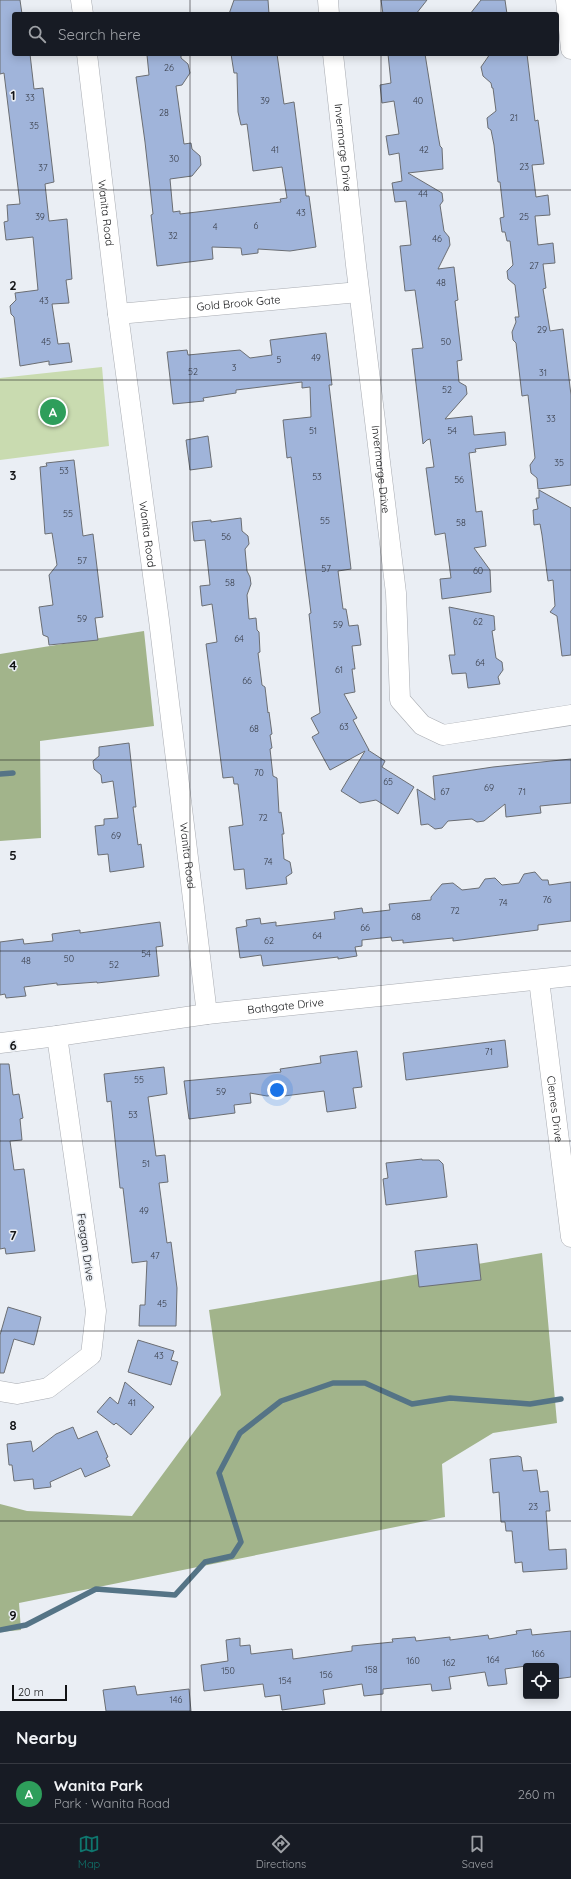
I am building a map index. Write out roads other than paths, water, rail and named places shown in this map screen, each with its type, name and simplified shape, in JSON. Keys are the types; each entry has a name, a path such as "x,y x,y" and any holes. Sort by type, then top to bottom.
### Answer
{"street":[{"path":"81,0 82,12"},
{"path":"328,0 329,12"},
{"path":"566,0 571,49"},
{"name":"Wanita Road","path":"87,56 118,314 160,627 207,1014"},
{"name":"Invermarge Drive","path":"334,56 359,292 396,593 400,700 422,726 443,735 571,715"},
{"name":"Gold Brook Gate","path":"118,314 359,292"},
{"name":"Bathgate Drive","path":"0,1043 207,1014 571,976"},
{"name":"Clemes Drive","path":"539,980 571,1237"},
{"name":"Feagan Drive","path":"0,1391 17,1394 48,1388 91,1355 96,1311 56,1036"}],"waterway":[{"path":"0,774 13,773"},
{"path":"0,1630 26,1625 96,1589 175,1595 205,1562 232,1556 241,1542 219,1473 240,1433 281,1401 333,1383 365,1383 412,1404 450,1398 530,1404 561,1399"}],"place":[{"name":"Wanita Park","path":"53,412"}]}
